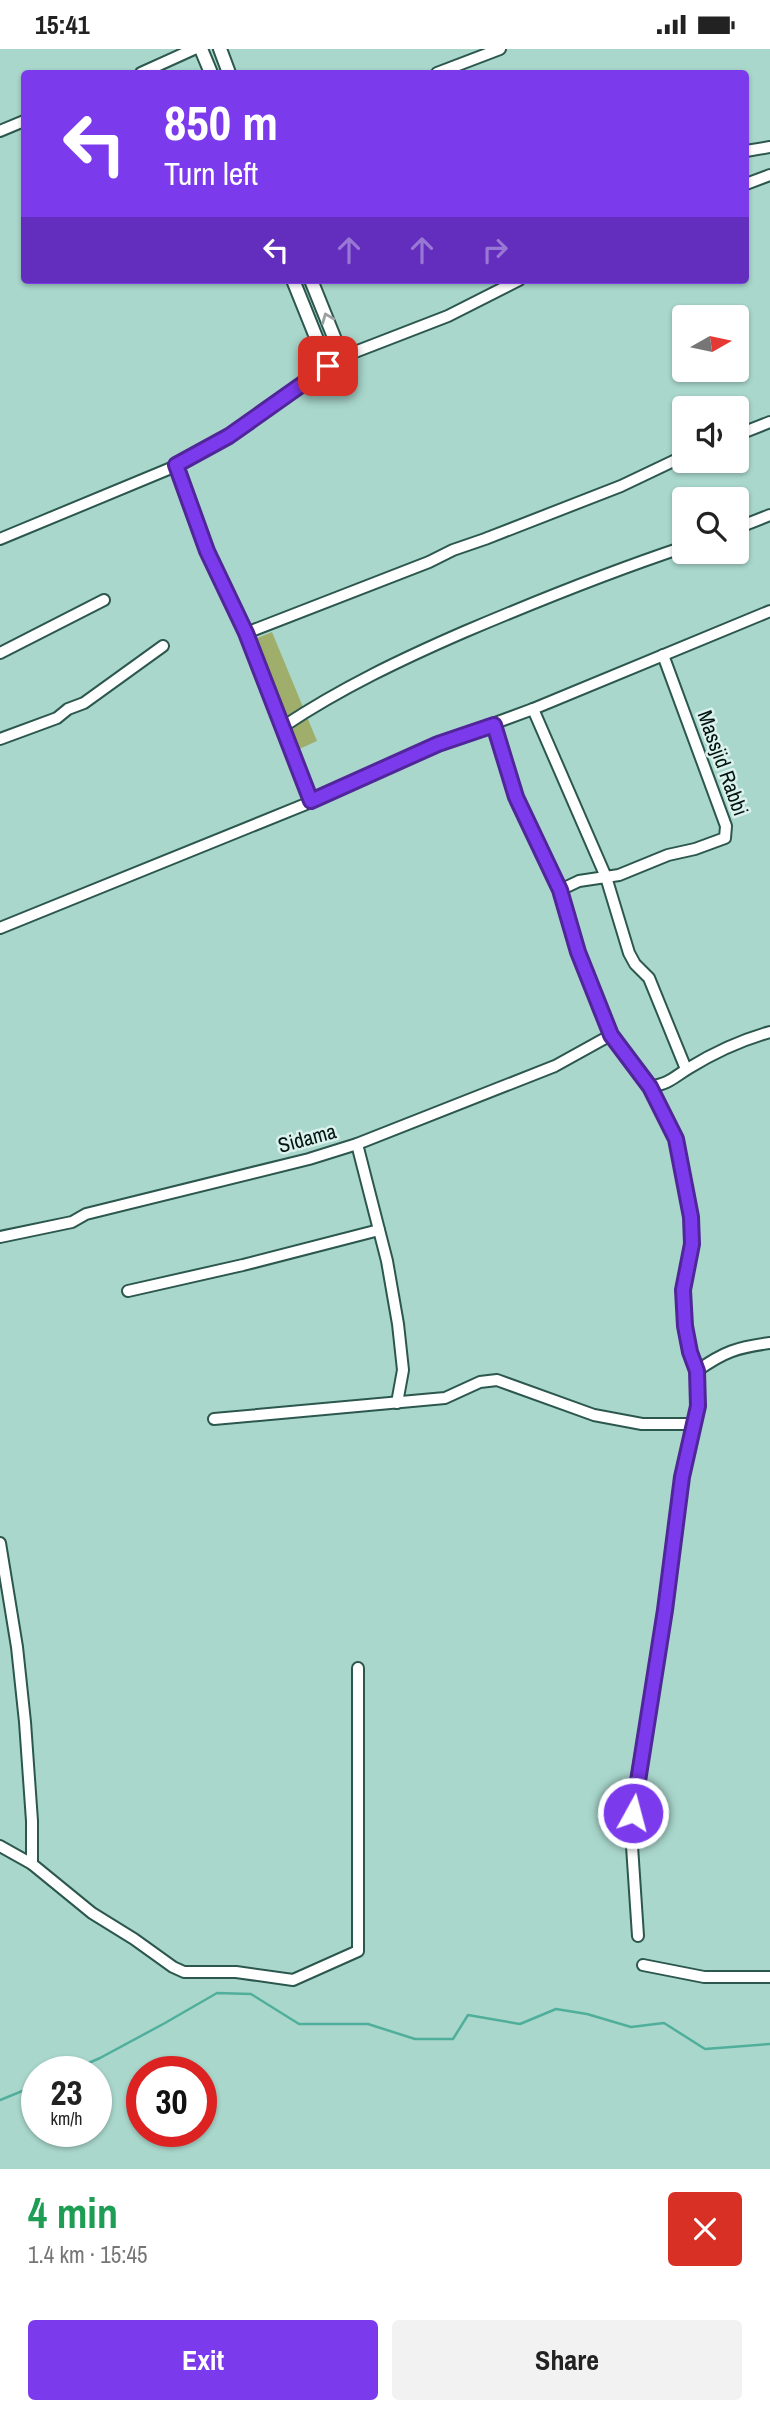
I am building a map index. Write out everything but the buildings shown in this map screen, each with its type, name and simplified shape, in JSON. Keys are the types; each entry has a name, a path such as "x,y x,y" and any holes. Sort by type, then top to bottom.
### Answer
{"street":[{"path":"148,70 194,49"},
{"path":"201,49 210,70"},
{"path":"220,49 228,70"},
{"path":"445,70 500,49"},
{"path":"0,131 21,122"},
{"path":"749,150 770,147"},
{"path":"749,183 770,175"},
{"path":"295,284 328,366"},
{"path":"314,284 342,356"},
{"path":"0,539 176,465 229,436 342,356 448,316 511,284"},
{"path":"749,430 770,422"},
{"path":"246,633 621,486 672,462"},
{"path":"176,465 207,551 246,633 311,801"},
{"path":"749,523 770,515"},
{"path":"284,726 322,701 422,651 563,590 672,551"},
{"path":"0,653 104,600"},
{"path":"0,927 311,801 438,744 494,725 770,611"},
{"path":"0,739 57,718 68,709 83,703 163,646"},
{"name":"Massjid Rabbi","path":"560,890 579,881 619,875 724,838 727,834 663,655"},
{"path":"533,709 606,877 629,953 635,964 649,978 686,1069"},
{"path":"494,725 516,797 560,890 578,952 611,1035 650,1087 676,1139 691,1217 692,1244 683,1290 685,1326 697,1371 698,1406 682,1477 665,1610 634,1794 631,1831 638,1936"},
{"path":"650,1087 670,1083 686,1069 741,1040 770,1033"},
{"name":"Sidama","path":"0,1237 72,1222 86,1214 309,1159 357,1144 555,1066 611,1035"},
{"path":"357,1144 390,1273 403,1370 397,1403"},
{"path":"128,1291 379,1230"},
{"path":"697,1371 719,1355 738,1347 770,1343"},
{"path":"214,1419 445,1398 480,1381 497,1380 594,1415 642,1424 695,1424"},
{"path":"0,1543 17,1647 32,1821 32,1864"},
{"path":"0,1846 32,1864 92,1913 184,1972 236,1972 293,1980 358,1951 358,1668"},
{"path":"643,1965 704,1977 770,1977"}],"green space":[{"path":"272,632 317,741 297,750 253,640"}],"waterway":[{"path":"104,2056 217,1993 251,1994 299,2024 368,2024 415,2039 453,2039 468,2015 520,2024 556,2009 587,2014 631,2027 664,2023 705,2049 770,2044"},
{"path":"0,2100 21,2091"}],"route":[{"path":"328,366 229,436 176,465 207,551 246,633 311,801 438,744 494,725 516,797 560,890 578,952 611,1035 650,1087 676,1139 684,1175 691,1217 692,1244 683,1290 685,1326 697,1371 698,1406 682,1477 676,1540 633,1813"}]}
